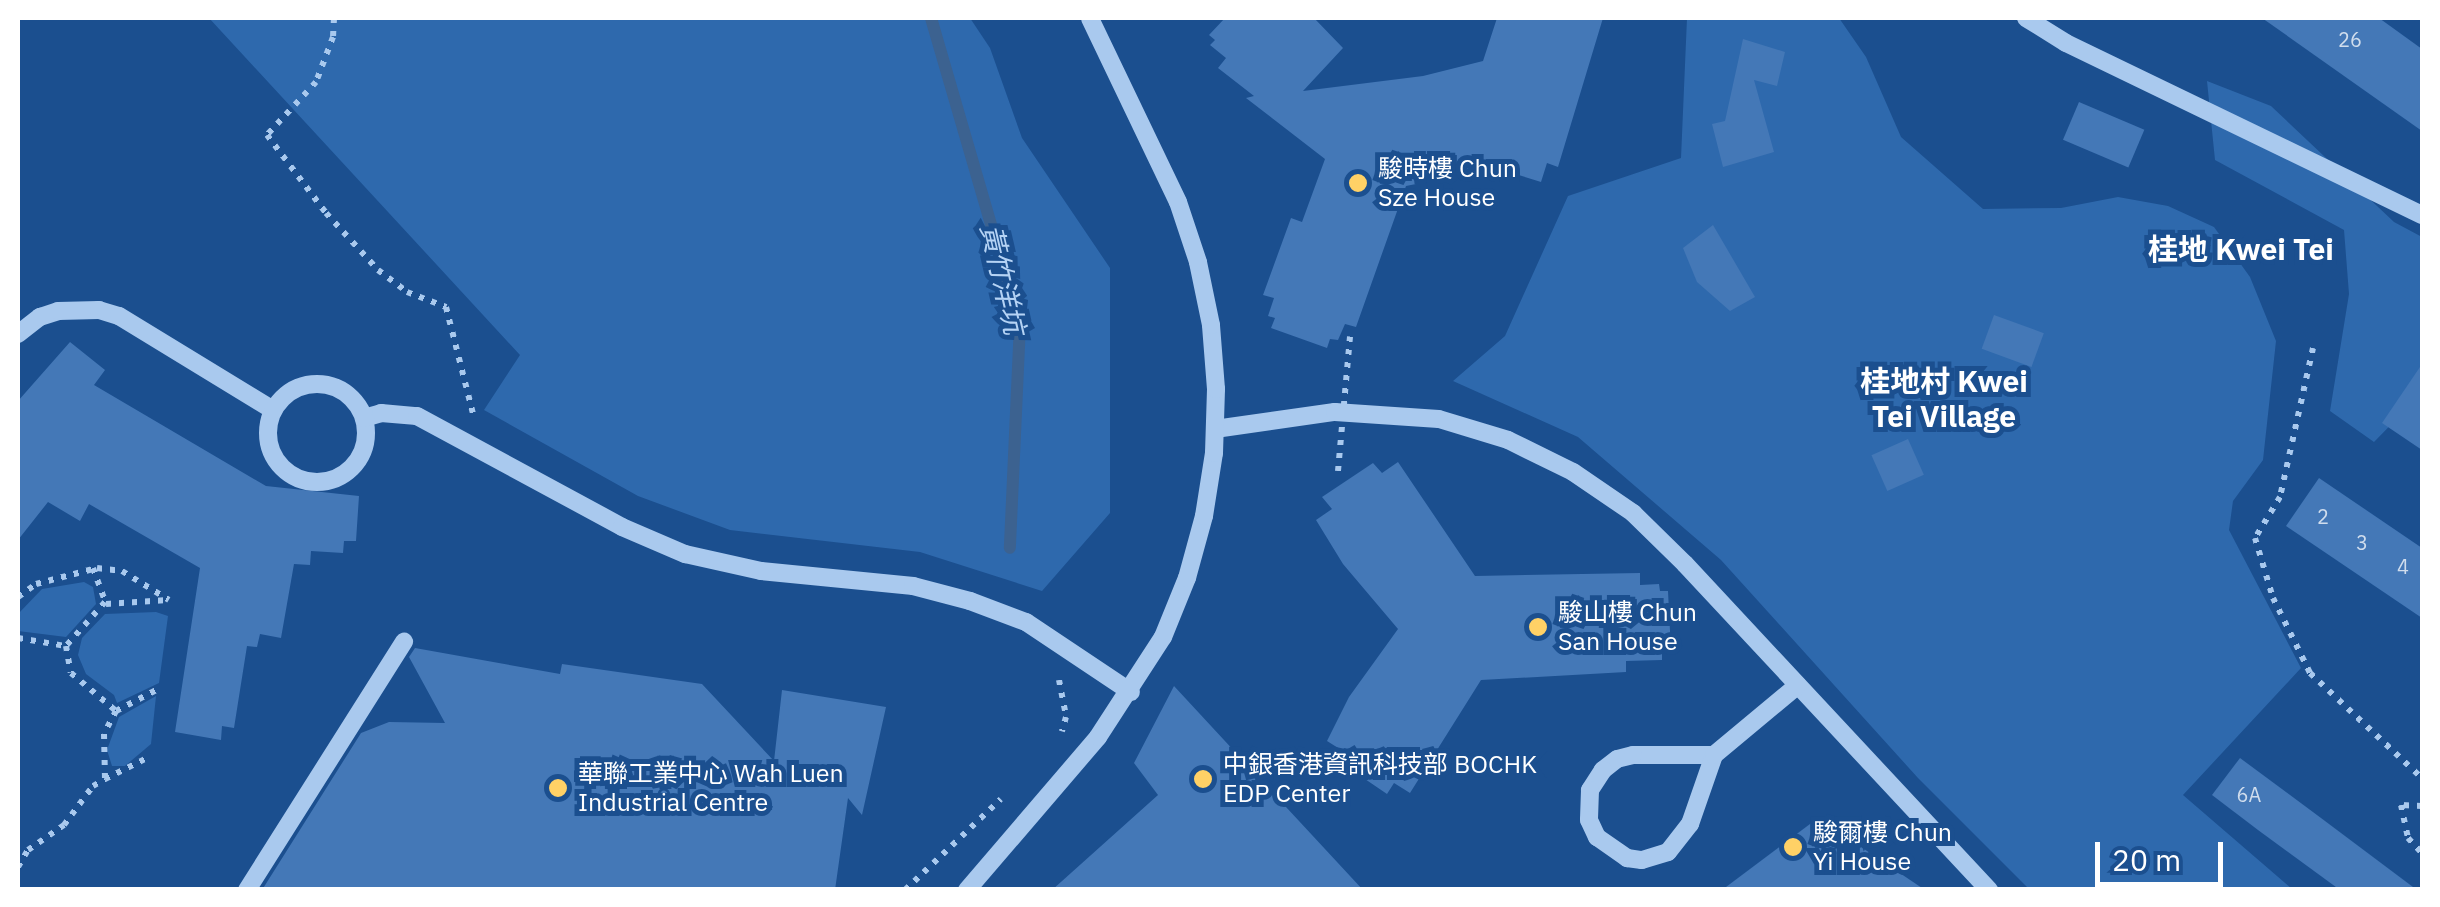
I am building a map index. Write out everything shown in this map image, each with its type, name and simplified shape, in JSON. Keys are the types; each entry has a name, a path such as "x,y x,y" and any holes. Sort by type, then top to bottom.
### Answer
{"street":[{"path":"968,890 1131,692 1162,637 1187,578 1204,516 1215,429 1210,325 1198,262 1178,202 1090,18"},
{"path":"2026,18 2066,43 2422,214"},
{"path":"18,334 40,317 58,311 98,310 119,316 274,410"},
{"path":"329,385 356,402 364,418 364,449 356,464 330,481 314,483 284,470 274,458 268,426 274,410 296,388 329,385"},
{"path":"364,418 401,412 434,424 653,542 723,564 856,577 970,602 1026,622 1131,692"},
{"path":"1215,429 1335,412 1439,419 1508,440 1574,472 1633,514 1990,890"},
{"path":"247,890 404,642"},
{"path":"1714,755 1633,754 1616,759 1590,790 1589,820 1597,836 1627,858 1642,860 1668,852 1690,824 1714,755 1798,685"}],"path":[{"path":"334,18 333,37 316,82 267,135 326,214 378,270 407,292 446,308 473,415"},
{"path":"1338,472 1350,337"},
{"path":"2314,348 2280,497 2255,538 2273,598 2310,673 2422,778"},
{"path":"92,568 105,602"},
{"path":"18,598 36,584 92,568 122,571 169,600 105,602 66,646"},
{"path":"18,638 66,646"},
{"path":"66,646 71,673 116,711"},
{"path":"1054,674 1062,685 1066,717 1058,744"},
{"path":"105,778 104,734 116,711 158,689"},
{"path":"18,868 28,850 64,825 93,786 145,759"},
{"path":"905,890 1005,794"},
{"path":"2422,806 2401,806 2408,838 2422,852"}],"shaded area":[{"path":"209,18 970,18 990,48 1022,138 1110,268 1110,513 1042,591 920,552 730,530 638,496 484,410 520,355"},
{"path":"1687,18 1839,18 1866,57 1901,137 1983,209 2061,208 2118,197 2168,206 2214,227 2250,277 2276,341 2263,460 2233,501 2229,530 2301,668 2183,795 2292,889 2029,889 1918,778 1721,560 1578,437 1453,381 1505,336 1568,196 1681,158"},
{"path":"2207,81 2271,106 2394,222 2422,237 2422,393 2374,442 2330,411 2349,294 2344,230 2215,160"},
{"path":"84,582 93,587 96,604 66,637 18,631 18,614 42,589"},
{"path":"156,612 168,616 159,683 117,703 114,695 86,674 78,655 82,638 105,614"},
{"path":"156,696 151,744 125,766 112,766 107,750 119,717"}],"building":[{"name":"駿時樓 Chun Sze House","path":"1225,18 1314,18 1343,48 1303,91 1423,76 1483,61 1497,18 1603,18 1558,167 1547,163 1541,182 1496,168 1406,186 1356,327 1345,324 1338,340 1330,339 1327,348 1271,328 1275,318 1268,316 1274,298 1263,295 1291,218 1302,222 1325,159 1246,98 1254,96 1218,68 1226,58 1210,45 1215,40 1209,35"},
{"path":"2262,18 2379,18 2422,49 2422,131"},
{"path":"1743,39 1785,52 1777,86 1754,80 1774,152 1723,167 1712,124 1725,121"},
{"path":"2079,102 2144,130 2128,167 2063,140"},
{"path":"1713,225 1755,297 1730,311 1697,282 1683,248"},
{"path":"1994,315 2044,333 2031,367 1982,349"},
{"path":"70,342 105,370 94,385 266,486 359,496 356,541 344,541 343,553 311,551 310,565 294,564 281,638 260,634 257,647 247,646 234,728 222,726 221,740 175,732 200,568 89,504 80,521 48,502 18,540 18,401"},
{"path":"2422,364 2422,450 2382,423"},
{"path":"1908,439 1924,475 1887,491 1871,455"},
{"name":"駿山樓 Chun San House","path":"1398,462 1475,576 1640,573 1640,585 1659,584 1660,591 1668,591 1671,651 1662,651 1662,660 1626,661 1626,672 1481,680 1410,793 1394,783 1387,794 1337,760 1343,751 1327,741 1349,697 1398,629 1343,564 1316,520 1332,509 1322,497 1373,463 1382,473"},
{"path":"2319,478 2422,548 2422,618 2286,526"},
{"name":"華聯工業中心 Wah Luen Industrial Centre","path":"415,648 560,674 562,664 702,684 774,761 782,690 886,707 862,815 848,798 835,890 262,890 361,733 389,722 445,723 409,657"},
{"name":"中銀香港資訊科技部 BOCHK EDP Center","path":"1174,686 1363,890 1052,890 1158,795 1134,763"},
{"path":"2240,758 2417,890 2340,890 2258,830 2212,795"},
{"name":"駿爾樓 Chun Yi House","path":"1818,818 1925,890 1722,890"}],"waterway":[{"name":"黃竹洋坑","path":"931,18 1020,324 1010,548"}],"place":[{"name":"駿時樓 Chun Sze House","path":"1358,183"},
{"name":"駿山樓 Chun San House","path":"1538,627"},
{"name":"中銀香港資訊科技部 BOCHK EDP Center","path":"1203,779"},
{"name":"華聯工業中心 Wah Luen Industrial Centre","path":"558,788"},
{"name":"駿爾樓 Chun Yi House","path":"1793,847"}],"district":[{"name":"桂地 Kwei Tei","path":"2241,249"},
{"name":"桂地村 Kwei Tei Village","path":"1944,398"}]}
